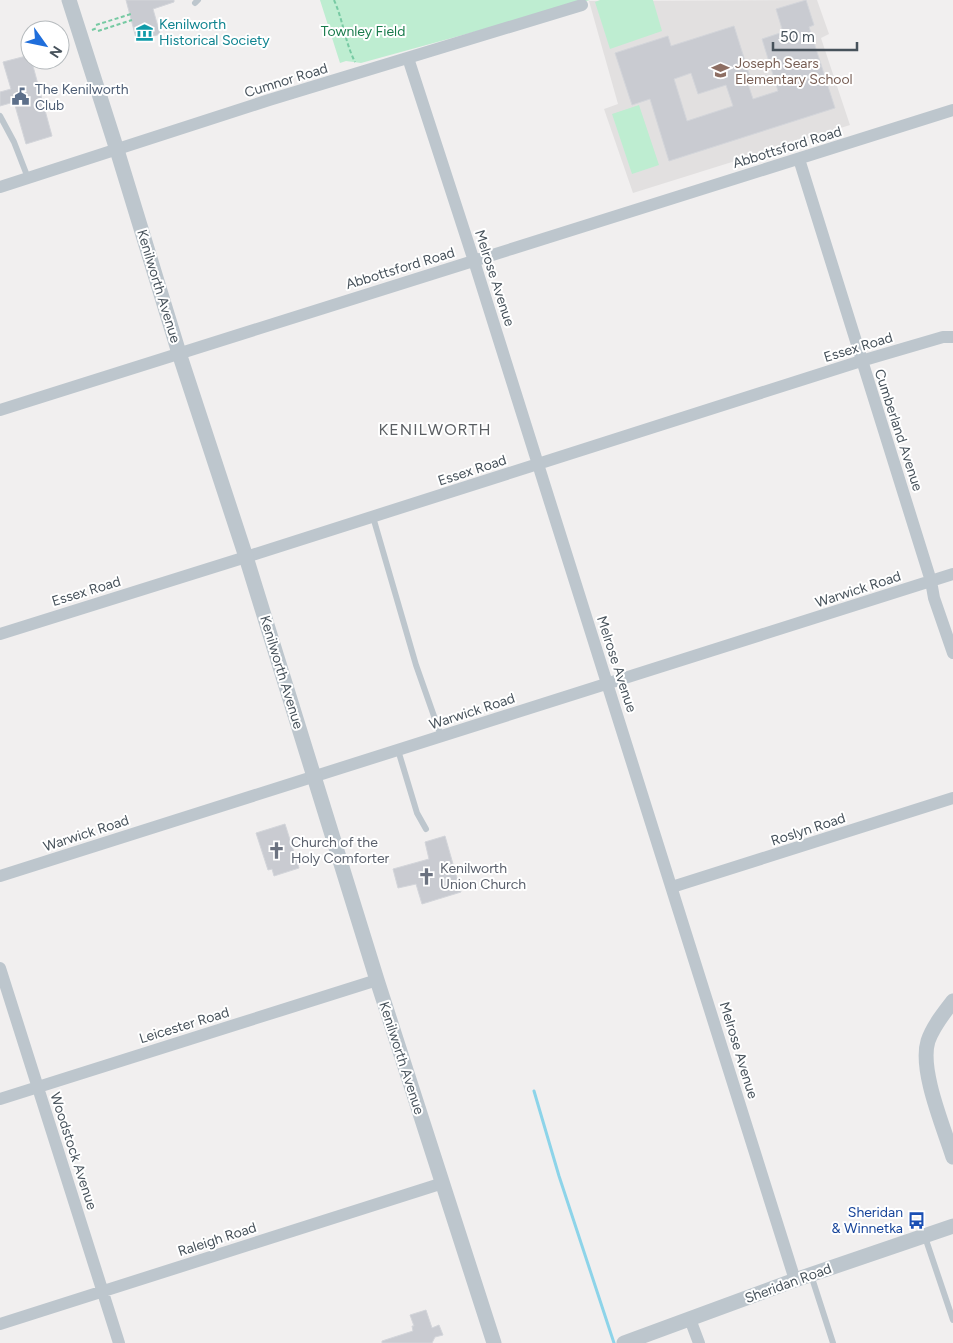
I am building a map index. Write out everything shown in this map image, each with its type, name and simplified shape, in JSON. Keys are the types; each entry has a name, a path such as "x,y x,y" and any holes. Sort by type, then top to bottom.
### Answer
{"street":[{"name":"Kenilworth Avenue","path":"69,0 118,150 179,353 246,557 377,980 494,1343"},
{"name":"Cumnor Road","path":"0,187 269,100 582,5"},
{"name":"Melrose Avenue","path":"408,58 474,261 795,1280"},
{"name":"Abbottsford Road","path":"0,410 953,110"},
{"name":"Cumberland Avenue","path":"799,159 931,581 934,598 953,653"},
{"name":"Essex Road","path":"0,634 861,361 943,337 953,337"},
{"name":"Warwick Road","path":"0,876 953,574"},
{"name":"Roslyn Road","path":"672,887 953,798"},
{"name":"Woodstock Avenue","path":"0,968 119,1343"},
{"name":"Leicester Road","path":"0,1099 377,980"},
{"path":"953,1001 933,1030 926,1054 928,1078 953,1157"},
{"name":"Raleigh Road","path":"0,1324 442,1183"},
{"name":"Sheridan Road","path":"628,1342 811,1274 953,1226"},
{"path":"690,1319 699,1343"}],"lane":[{"path":"0,116 14,142 28,178"},
{"path":"372,517 416,665 441,736"},
{"path":"398,750 417,813 426,829"},
{"path":"925,1235 953,1320"},
{"path":"811,1274 833,1343"}],"path":[{"path":"334,0 341,16 349,51 360,73"},
{"path":"96,25 131,14"},
{"path":"98,31 132,20"}],"shaded area":[{"name":"Joseph Sears Elementary School","path":"817,0 829,34 821,38 850,125 633,193 604,109 618,104 589,1"}],"green space":[{"name":"Townley Field","path":"320,0 590,0 361,63 346,61 340,63"},
{"path":"600,0 653,0 662,31 610,49 595,2"},
{"path":"639,105 659,165 632,174 612,114"}],"building":[{"path":"126,0 174,0 174,2 153,9 160,34 137,42"},
{"path":"806,0 814,25 809,27 835,108 669,161 650,99 632,105 615,53 668,36 671,46 734,26 751,80 747,81 753,99 778,91 762,39 783,32 776,9","holes":["691,73 698,94 726,85 733,106 687,121 674,79"]},
{"name":"The Kenilworth Club","path":"20,58 20,70 34,70 52,136 26,144 14,102 0,106 0,92 11,89 3,62"},
{"name":"Church of the Holy Comforter","path":"285,824 299,868 274,876 272,869 268,870 256,833"},
{"name":"Kenilworth Union Church","path":"445,836 461,892 422,904 416,884 398,888 393,869 429,859 425,842"},
{"path":"426,1310 432,1328 439,1325 443,1335 435,1337 432,1343 382,1343 382,1341 413,1331 412,1326 414,1326 410,1315"}],"waterway":[{"path":"534,1091 559,1176 614,1343"}],"place":[{"name":"Kenilworth Historical Society","path":"145,32"},
{"name":"Joseph Sears Elementary School","path":"721,71"},
{"name":"The Kenilworth Club","path":"21,97"},
{"name":"Church of the Holy Comforter","path":"277,850"},
{"name":"Kenilworth Union Church","path":"426,876"},
{"name":"Sheridan & Winnetka","path":"917,1220"}],"district":[{"name":"KENILWORTH","path":"435,429"}]}
